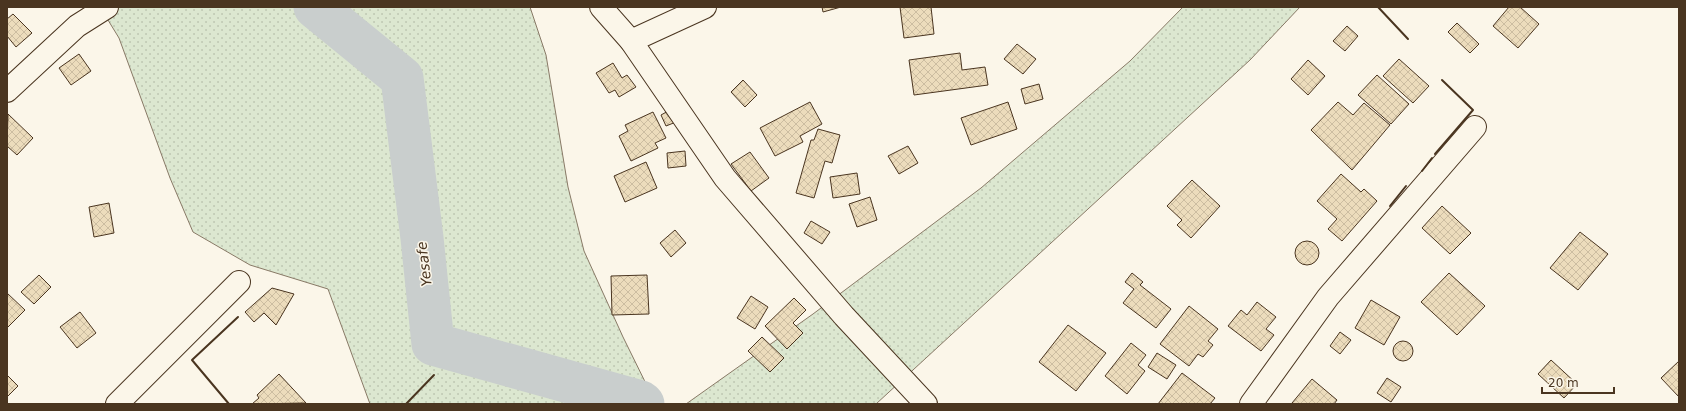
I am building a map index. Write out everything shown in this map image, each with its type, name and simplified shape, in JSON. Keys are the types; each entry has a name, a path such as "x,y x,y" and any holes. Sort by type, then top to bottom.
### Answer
{"street":[{"path":"7,91 77,26 107,7"},
{"path":"601,7 631,41 725,178 844,316 926,404"},
{"path":"631,41 704,7"},
{"path":"1252,404 1328,297 1475,127"},
{"path":"116,404 239,282"}],"green space":[{"path":"100,7 530,7 546,55 568,187 584,251 623,337 656,404 370,404 328,289 250,265 193,232 170,178 119,38"},
{"path":"1183,7 1300,7 1250,60 876,404 686,404 813,314 981,188 1130,61"}],"building":[{"path":"822,7 841,7 823,12"},
{"path":"900,7 931,7 934,34 904,38"},
{"path":"1509,7 1520,7 1539,24 1518,48 1493,26"},
{"path":"13,14 32,33 16,47 7,36 7,19"},
{"path":"1457,23 1479,44 1470,53 1448,32"},
{"path":"1347,26 1358,36 1345,51 1333,41"},
{"path":"1017,44 1036,59 1023,74 1004,59"},
{"path":"960,53 962,70 985,67 988,85 914,95 909,60"},
{"path":"79,54 91,71 71,85 59,68"},
{"path":"1399,59 1429,86 1413,103 1383,76"},
{"path":"1308,60 1325,76 1308,95 1291,79"},
{"path":"613,63 622,78 627,75 636,87 619,97 615,90 609,93 596,73"},
{"path":"1377,75 1409,104 1391,124 1358,95"},
{"path":"743,80 757,95 745,107 731,92"},
{"path":"1039,84 1043,99 1025,104 1021,89"},
{"path":"810,102 822,124 800,136 803,142 775,156 760,128"},
{"path":"1008,102 1017,129 971,145 961,118"},
{"path":"1338,102 1353,115 1364,103 1390,125 1352,170 1311,130"},
{"path":"670,110 676,122 666,126 661,115"},
{"path":"653,112 666,138 655,143 658,148 631,161 619,136 628,131 625,125"},
{"path":"8,114 33,138 17,155 7,146"},
{"path":"818,129 840,135 832,163 825,161 814,198 796,193 811,140 814,140"},
{"path":"908,146 918,163 899,174 888,156"},
{"path":"685,151 686,166 668,168 667,153"},
{"path":"750,152 769,178 751,191 731,164"},
{"path":"646,162 657,188 625,202 614,176"},
{"path":"857,173 860,194 833,198 830,177"},
{"path":"1341,174 1361,192 1364,189 1377,201 1342,241 1328,229 1337,219 1317,201"},
{"path":"1192,180 1220,206 1191,238 1177,225 1182,220 1167,206"},
{"path":"870,197 877,220 857,227 849,204"},
{"path":"109,203 114,233 94,237 89,207"},
{"path":"1442,206 1471,233 1450,254 1422,228"},
{"path":"811,221 830,232 822,244 804,233"},
{"path":"675,230 686,243 671,257 660,243"},
{"path":"1580,232 1608,254 1578,290 1550,268"},
{"path":"1307,241 1315,245 1319,253 1315,261 1307,265 1299,261 1295,253 1299,245"},
{"path":"1132,273 1143,282 1140,285 1171,309 1156,328 1123,303 1134,289 1125,282"},
{"path":"1449,273 1485,306 1457,335 1421,302"},
{"path":"39,275 51,287 34,304 21,292"},
{"path":"647,275 649,314 612,315 611,276"},
{"path":"272,288 294,294 276,325 264,313 254,322 245,312"},
{"path":"7,293 25,310 8,327 7,325"},
{"path":"751,296 768,307 755,329 737,318"},
{"path":"794,298 806,310 793,323 803,333 787,349 765,326"},
{"path":"1371,300 1400,317 1384,345 1355,328"},
{"path":"1257,302 1276,317 1266,329 1274,335 1261,351 1228,326 1241,310 1247,315"},
{"path":"1189,306 1218,329 1208,341 1213,345 1203,357 1198,354 1189,366 1160,344"},
{"path":"80,312 96,333 77,348 60,327"},
{"path":"1068,325 1106,353 1076,391 1039,362"},
{"path":"1340,332 1351,340 1340,354 1330,346"},
{"path":"762,337 784,358 770,372 748,351"},
{"path":"1403,341 1410,344 1413,351 1410,358 1403,361 1396,358 1393,351 1396,344"},
{"path":"1131,343 1146,355 1138,365 1145,371 1127,394 1105,376"},
{"path":"1157,353 1176,365 1167,379 1148,367"},
{"path":"1551,360 1577,384 1564,398 1538,374"},
{"path":"1679,361 1679,397 1661,378"},
{"path":"1182,373 1215,398 1210,404 1158,404"},
{"path":"279,374 306,403 252,404 259,398 257,395"},
{"path":"7,375 18,386 7,397"},
{"path":"1387,378 1401,387 1391,402 1377,393"},
{"path":"1312,379 1337,400 1334,404 1292,403"}],"waterway":[{"name":"Yesafe","path":"315,7 402,78 422,238 433,344 641,402 643,404"}],"wall":[{"path":"1378,7 1408,39"},
{"path":"1435,154 1473,110 1442,80"},
{"path":"1422,171 1432,158"},
{"path":"1390,206 1406,186"},
{"path":"229,404 192,360 238,317"},
{"path":"406,404 434,375"}]}
